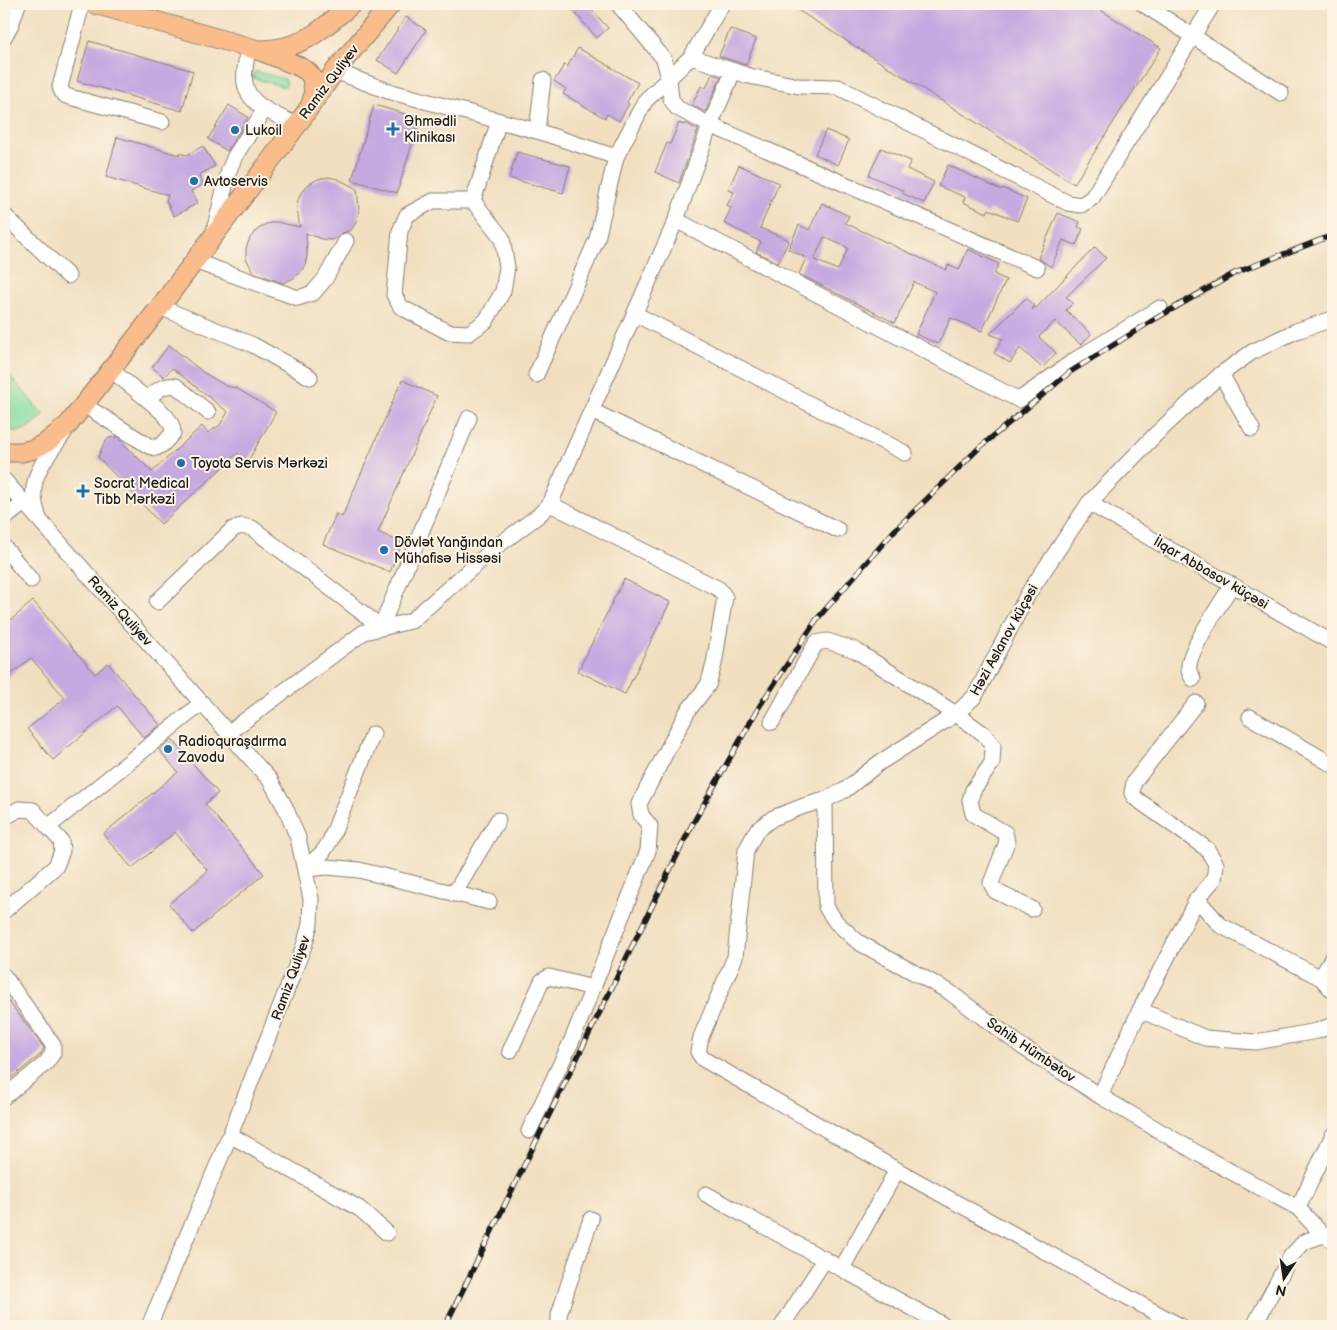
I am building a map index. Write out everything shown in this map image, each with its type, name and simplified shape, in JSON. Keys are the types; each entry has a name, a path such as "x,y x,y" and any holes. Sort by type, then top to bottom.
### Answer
{"main road":[{"path":"95,4 335,71"},
{"path":"253,49 278,50 304,42 352,4"},
{"name":"Ramiz Quliyev","path":"4,452 22,452 34,449 47,442 68,425 160,307 297,125 335,71 392,4"},
{"path":"253,49 307,72 312,78 314,85 314,94 310,107"}],"street":[{"path":"4,37 11,25 18,4"},
{"path":"82,4 60,87 62,92 66,96 162,122"},
{"path":"618,4 664,59 669,79 670,99 677,108 710,125 1037,268"},
{"path":"536,375 597,239 616,157 645,100 691,57 722,4"},
{"path":"1143,4 1281,93"},
{"path":"691,57 733,72 799,86 838,87 1068,203 1081,204 1092,198 1194,36 1212,4"},
{"path":"253,49 244,81 247,93 265,109 297,125"},
{"path":"335,71 388,91 537,131 616,157"},
{"path":"228,733 364,632 411,621 496,546 539,515 550,504 676,220 710,125 733,72"},
{"path":"537,131 544,80"},
{"path":"212,236 229,170 235,156 265,109"},
{"path":"473,201 500,121"},
{"path":"433,201 473,201 502,238 507,267 503,291 486,321 469,333 448,332 401,307 394,295 400,231 407,215 433,201"},
{"path":"4,215 68,276"},
{"path":"676,220 1019,400 1075,360 1160,308"},
{"path":"194,261 298,298 313,293 325,279 346,241"},
{"path":"160,307 253,346 310,377"},
{"path":"635,314 906,453"},
{"name":"Həzi Aslanov küçəsi","path":"897,1170 703,1059 698,1052 701,1037 735,957 746,850 757,830 773,818 825,800 845,790 879,764 956,714 975,696 1028,594 1089,503 1156,434 1221,374 1252,352 1296,332 1333,319"},
{"path":"84,405 149,446 156,448 163,444 173,433 170,420 111,370"},
{"path":"1221,374 1252,429"},
{"path":"147,399 164,386 176,386 208,412"},
{"path":"592,411 838,530"},
{"path":"381,627 469,418"},
{"path":"39,520 34,495 36,480 42,466 68,425"},
{"name":"Ramiz Quliyev","path":"4,480 270,780 285,806 298,838 312,899 310,924 305,943 230,1135 149,1326"},
{"path":"4,519 24,503"},
{"name":"İlqar Abbasov küçəsi","path":"1089,503 1333,643"},
{"path":"529,1131 572,1040 648,851 650,826 641,815 639,804 687,712 708,685 714,664 725,597 719,589 550,504"},
{"path":"157,602 233,528 241,526 252,528 381,627"},
{"path":"4,547 31,580"},
{"path":"1193,679 1188,668 1192,653 1232,585"},
{"path":"772,722 816,642 827,641 855,650 984,734 994,746 992,763 973,790 970,800 973,814 1005,833 1007,842 991,884 995,891 1032,909"},
{"path":"1100,1096 1140,1010 1198,899 1214,879 1216,864 1207,849 1135,798 1132,793 1134,782 1196,702"},
{"path":"48,827 202,703"},
{"path":"1250,717 1333,765"},
{"path":"305,869 323,852 330,841 374,734"},
{"name":"Sahib Hümbətov","path":"825,800 826,907 836,922 858,942 948,991 1024,1048 1100,1096 1204,1157 1298,1208 1328,1238"},
{"path":"4,818 19,809 33,810 60,841 62,852 56,866 4,911"},
{"path":"454,894 498,820"},
{"path":"305,869 327,867 358,870 489,902"},
{"path":"1198,899 1220,925 1321,978 1333,991"},
{"path":"1321,978 1333,956"},
{"path":"4,976 53,1045 53,1053 46,1063 4,1097"},
{"path":"510,1050 542,981 549,977 593,988"},
{"path":"1140,1010 1205,1038 1256,1042 1317,1031 1333,1025"},
{"path":"230,1135 360,1209 387,1233"},
{"path":"1298,1208 1333,1135"},
{"path":"842,1268 897,1170 1180,1326"},
{"path":"706,1194 945,1326"},
{"path":"559,1326 559,1315 591,1219"},
{"path":"1254,1326 1290,1256 1304,1242 1328,1238"},
{"path":"782,1326 825,1259"}],"green space":[{"path":"255,71 285,79 287,84 284,87 253,78"},
{"path":"10,376 44,415 26,429 10,431 4,429 4,380"}],"building":[{"path":"567,4 587,4 608,28 597,38"},
{"path":"788,4 1091,4 1161,48 1074,184"},
{"path":"406,17 426,30 398,73 377,60"},
{"path":"730,29 756,39 746,65 719,56"},
{"path":"89,41 193,71 182,111 77,81"},
{"path":"578,48 638,83 619,121 607,114 605,118 563,94 566,89 554,81 564,65 567,67"},
{"path":"712,74 721,77 705,112 692,105 701,86 706,88"},
{"path":"229,105 248,117 227,151 208,139"},
{"path":"374,105 420,118 397,193 352,180"},
{"path":"679,123 684,125 685,123 698,130 679,183 655,172 667,143 670,144"},
{"path":"826,130 849,140 838,165 815,154"},
{"path":"117,137 179,155 179,153 187,155 203,146 215,166 199,175 204,184 191,191 198,203 174,216 166,201 168,195 106,177"},
{"path":"881,148 911,161 907,169 934,182 924,203 902,193 904,191 869,175"},
{"path":"517,152 570,166 563,193 509,178"},
{"path":"739,165 779,183 760,228 789,240 778,263 756,252 761,242 724,223 731,208 727,205 734,192 728,190"},
{"path":"948,165 1001,190 1002,188 1027,199 1017,221 989,209 987,213 963,202 965,197 938,186"},
{"path":"328,177 338,179 357,189 359,210 357,221 351,230 342,233 332,240 321,239 306,233 307,256 305,265 300,273 283,283 253,272 246,258 246,248 250,238 266,224 276,222 300,227 297,210 298,200 302,191 318,179"},
{"path":"822,203 849,216 845,223 946,270 948,265 959,270 968,249 999,264 994,274 1006,280 982,331 951,318 938,344 916,334 935,292 914,282 895,323 799,274 806,258 788,249 799,225 809,230","holes":["824,237 848,248 838,270 814,260"]},
{"path":"1058,213 1080,222 1078,227 1083,229 1076,245 1063,240 1051,267 1038,258"},
{"path":"1095,247 1106,258 1066,297 1073,303 1066,310 1091,334 1081,345 1055,321 1039,337 1056,353 1042,368 1020,348 1010,363 994,353 1003,339 990,334 1026,298 1034,306 1032,310 1036,308"},
{"path":"169,345 204,373 226,386 236,388 276,412 248,461 238,453 161,524 98,457 104,443 109,438 117,437 152,472 202,426 208,433 220,425 228,412 172,368 164,377 152,367"},
{"path":"402,380 437,396 378,532 402,543 390,572 323,544 336,514 342,517"},
{"path":"624,579 670,602 625,694 578,671"},
{"path":"33,601 95,674 108,663 160,725 144,738 117,706 53,760 27,729 65,698 31,658 4,680 4,626"},
{"path":"172,739 218,793 205,804 264,874 193,933 169,904 208,871 175,832 132,868 103,834 178,772 159,750"},
{"path":"4,995 44,1048 40,1055 4,1084"}],"railway":[{"path":"445,1326 692,825 759,707 817,619 893,532 979,448 1070,372 1155,319 1235,273 1333,235"}],"place":[{"name":"Əhmədli Klinikası","path":"393,129"},
{"name":"Lukoil","path":"235,130"},
{"name":"Avtoservis","path":"194,181"},
{"name":"Toyota Servis Mərkəzi","path":"181,463"},
{"name":"Socrat Medical Tibb Mərkəzi","path":"83,491"},
{"name":"Dövlət Yanğından Mühafisə Hissəsi","path":"384,550"},
{"name":"Radioquraşdırma Zavodu","path":"168,749"}]}
